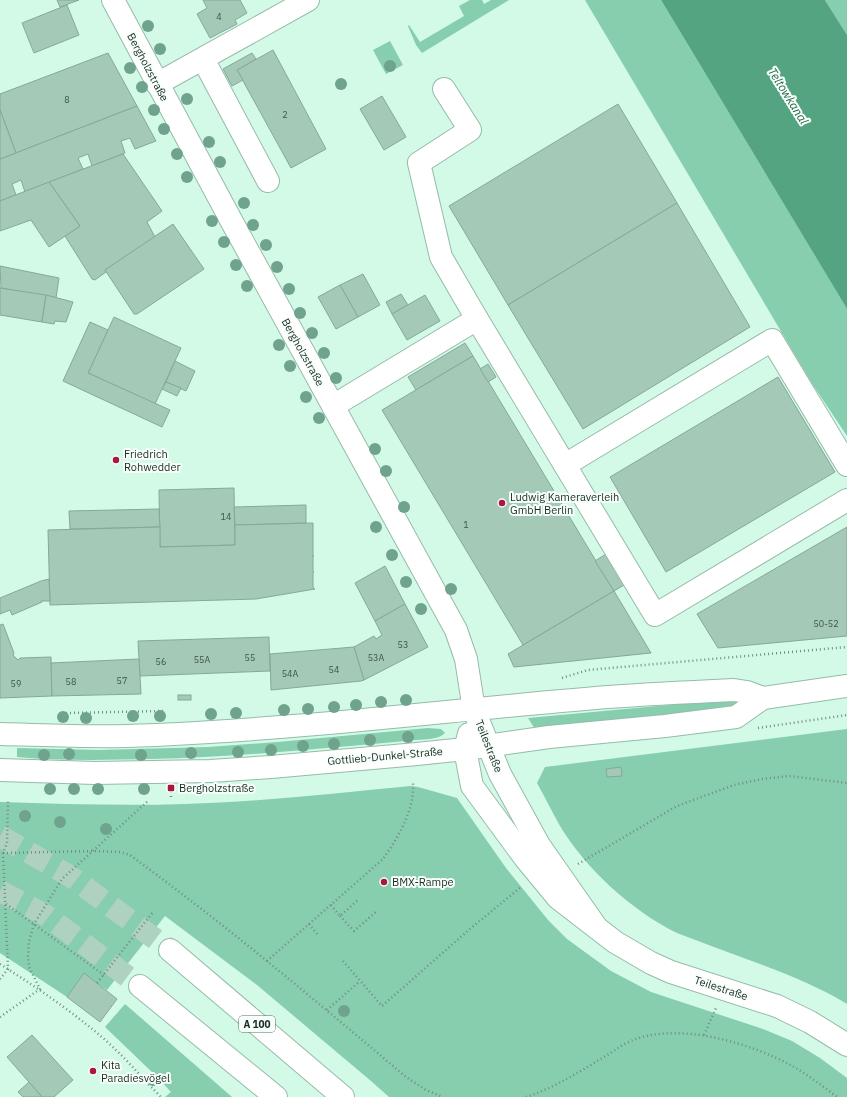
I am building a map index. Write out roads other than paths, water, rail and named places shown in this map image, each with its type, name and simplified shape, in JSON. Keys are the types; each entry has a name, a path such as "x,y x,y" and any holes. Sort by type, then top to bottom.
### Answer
{"main road":[{"name":"Bergholzstraße","path":"113,0 157,84 456,630 466,660 474,710"},
{"path":"157,84 308,0"},
{"path":"203,59 268,181"},
{"path":"444,89 470,130 419,163 441,257 655,615 847,500"},
{"path":"333,406 477,319"},
{"path":"565,465 772,340 847,465"},
{"name":"Gottlieb-Dunkel-Straße","path":"0,770 95,773 210,771 466,749 549,737 665,726 736,717 763,698 847,686"},
{"name":"Gottlieb-Dunkel-Straße","path":"0,734 124,736 230,731 608,697 734,690 747,692 763,698"},
{"name":"Teilestraße","path":"474,710 500,774 526,822 559,875 597,928"},
{"name":"Teilestraße","path":"474,710 466,749 472,786 520,852 558,898 615,942 651,963 671,972 778,1006 810,1022 847,1045"},
{"name":"A 100","path":"170,950 343,1097"},
{"path":"140,986 276,1097"}],"water":[{"name":"Teltowkanal","path":"661,0 825,0 847,35 847,309"}],"tunnel":[{"path":"0,836 70,876 170,950"},
{"path":"0,891 47,916 140,986"}],"place":[{"name":"Friedrich Rohwedder","path":"116,460"},
{"name":"Ludwig Kameraverleih GmbH Berlin","path":"502,503"},
{"name":"Bergholzstraße","path":"171,788"},
{"name":"BMX-Rampe","path":"384,882"},
{"name":"Kita Paradiesvögel","path":"93,1071"}]}
